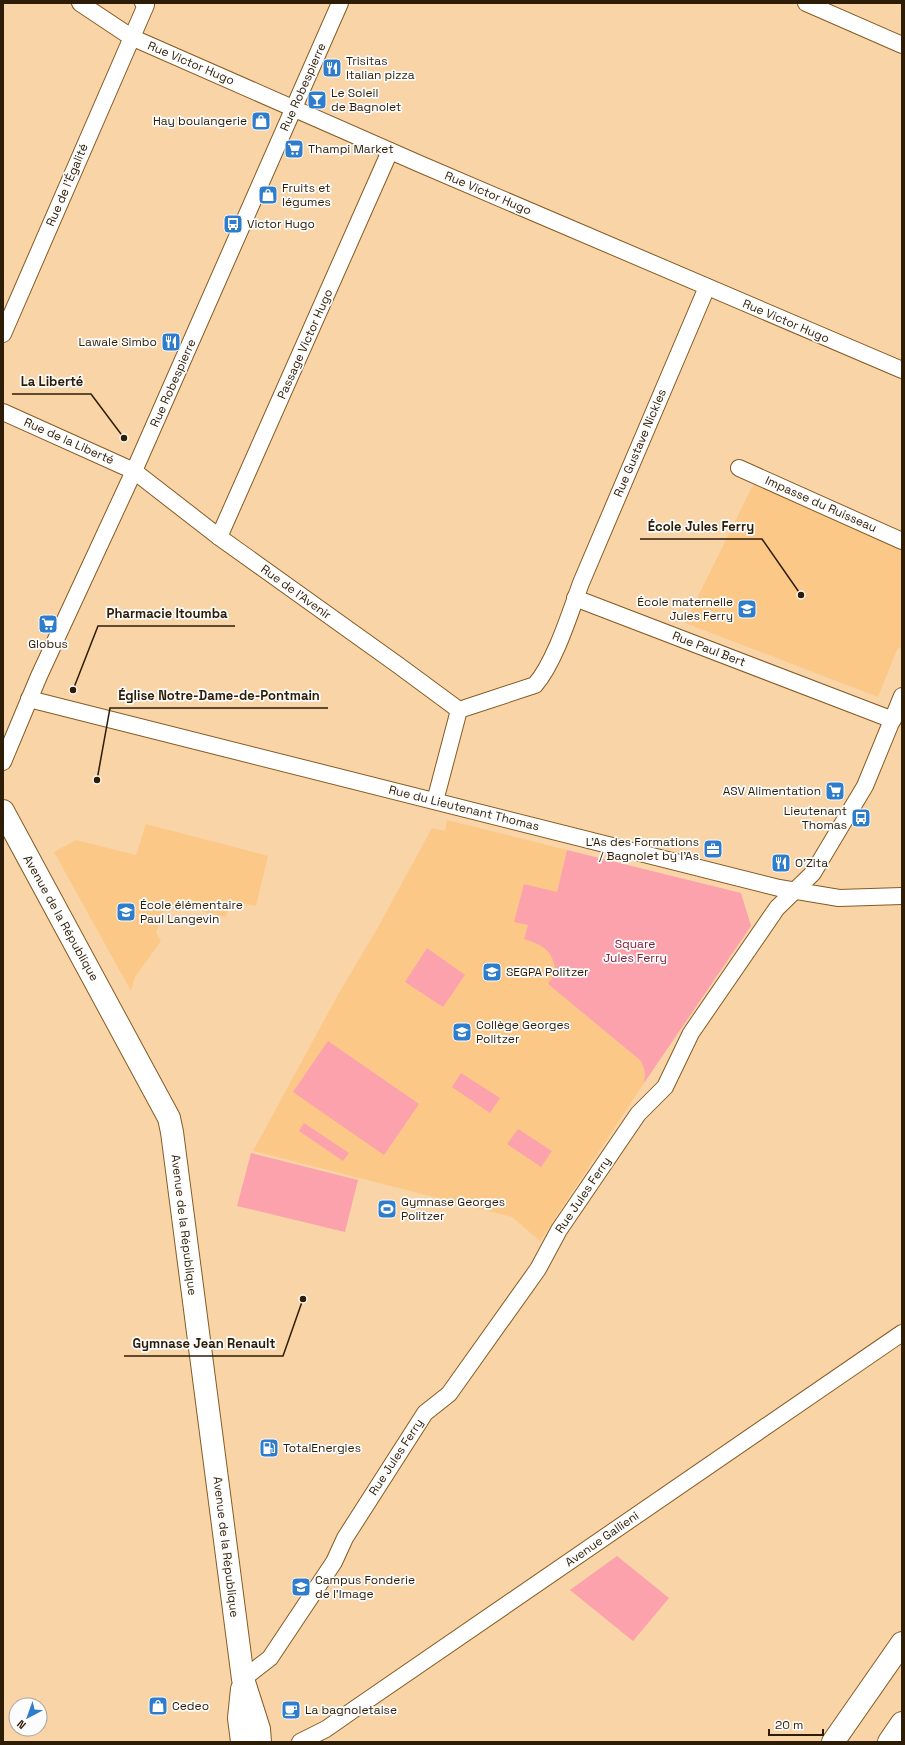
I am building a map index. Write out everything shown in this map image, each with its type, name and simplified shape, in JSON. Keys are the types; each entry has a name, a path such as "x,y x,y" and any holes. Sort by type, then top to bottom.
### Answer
{"main road":[{"name":"Avenue de la République","path":"3,811 169,1118 243,1679 259,1729 260,1742"},
{"path":"833,1742 902,1643"},
{"name":"Avenue de la République","path":"242,1742 239,1718 243,1679"},
{"path":"888,1742 902,1723"}],"street":[{"name":"Rue Victor Hugo","path":"80,3 131,37 390,151 902,370"},
{"name":"Rue de l'Égalité","path":"3,334 146,5 143,3"},
{"name":"Rue Robespierre","path":"3,762 134,470 340,3"},
{"path":"806,3 902,45"},
{"name":"Passage Victor Hugo","path":"219,537 390,151"},
{"name":"Rue Gustave Nickles","path":"575,598 707,287"},
{"name":"Rue de la Liberté","path":"3,412 134,470"},
{"name":"Impasse du Ruisseau","path":"740,468 902,541"},
{"name":"Rue de l'Avenir","path":"134,470 219,537 459,710"},
{"path":"435,801 459,710 535,685 543,676 575,598"},
{"name":"Rue Paul Bert","path":"575,598 893,720"},
{"name":"Rue Jules Ferry","path":"243,1679 270,1658 334,1562 344,1538 425,1413 449,1394 538,1269 559,1230 638,1114 665,1087 691,1033 777,908 813,873 865,786 902,696"},
{"name":"Rue du Lieutenant Thomas","path":"30,699 795,891 838,898 902,896"},
{"name":"Avenue Gallieni","path":"300,1742 326,1729 902,1333"}],"shaded area":[{"path":"756,479 902,546 902,647 901,649 898,647 878,697 685,623"},
{"name":"Collège Georges Politzer","path":"447,820 567,850 557,892 528,925 525,939 539,944 549,951 555,963 556,972 548,984 641,1061 645,1072 644,1083 540,1241 512,1217 253,1151 339,993 377,929 432,828 445,831"},
{"name":"École élémentaire Paul Langevin","path":"146,824 268,856 256,906 230,901 226,917 167,903 156,932 161,941 135,977 131,991 54,852 76,840 136,855"}],"green space":[{"name":"Square Jules Ferry","path":"567,850 741,893 751,926 644,1083 645,1072 641,1061 548,984 556,972 550,954 537,944 524,939 528,925 514,922 524,884 557,892"},
{"path":"427,948 465,975 443,1007 405,982"},
{"path":"328,1041 419,1104 384,1155 293,1092"},
{"path":"461,1073 500,1098 490,1113 452,1087"},
{"path":"304,1123 349,1153 343,1161 299,1131"},
{"path":"518,1129 552,1151 541,1167 507,1144"},
{"path":"251,1153 358,1180 345,1232 237,1206"},
{"path":"617,1556 669,1598 633,1641 570,1590"}],"place":[{"name":"Trisitas Italian pizza","path":"332,68"},
{"name":"Le Soleil de Bagnolet","path":"317,100"},
{"name":"Hay boulangerie","path":"261,121"},
{"name":"Thampi Market","path":"294,149"},
{"name":"Fruits et légumes","path":"268,195"},
{"name":"Victor Hugo","path":"233,224"},
{"name":"Lawale Simbo","path":"171,342"},
{"name":"La Liberté","path":"124,438"},
{"name":"École Jules Ferry","path":"801,595"},
{"name":"École maternelle Jules Ferry","path":"747,609"},
{"name":"Globus","path":"48,624"},
{"name":"Pharmacie Itoumba","path":"73,690"},
{"name":"Église Notre-Dame-de-Pontmain","path":"97,780"},
{"name":"ASV Alimentation","path":"835,791"},
{"name":"Lieutenant Thomas","path":"861,818"},
{"name":"L'As des Formations / Bagnolet by l'As","path":"713,849"},
{"name":"O'Zita","path":"781,863"},
{"name":"École élémentaire Paul Langevin","path":"126,912"},
{"name":"SEGPA Politzer","path":"492,972"},
{"name":"Collège Georges Politzer","path":"462,1032"},
{"name":"Gymnase Georges Politzer","path":"387,1209"},
{"name":"Gymnase Jean Renault","path":"303,1299"},
{"name":"TotalEnergies","path":"269,1448"},
{"name":"Campus Fonderie de l'Image","path":"301,1587"},
{"name":"Cedeo","path":"158,1706"},
{"name":"La bagnoletaise","path":"291,1710"}]}
